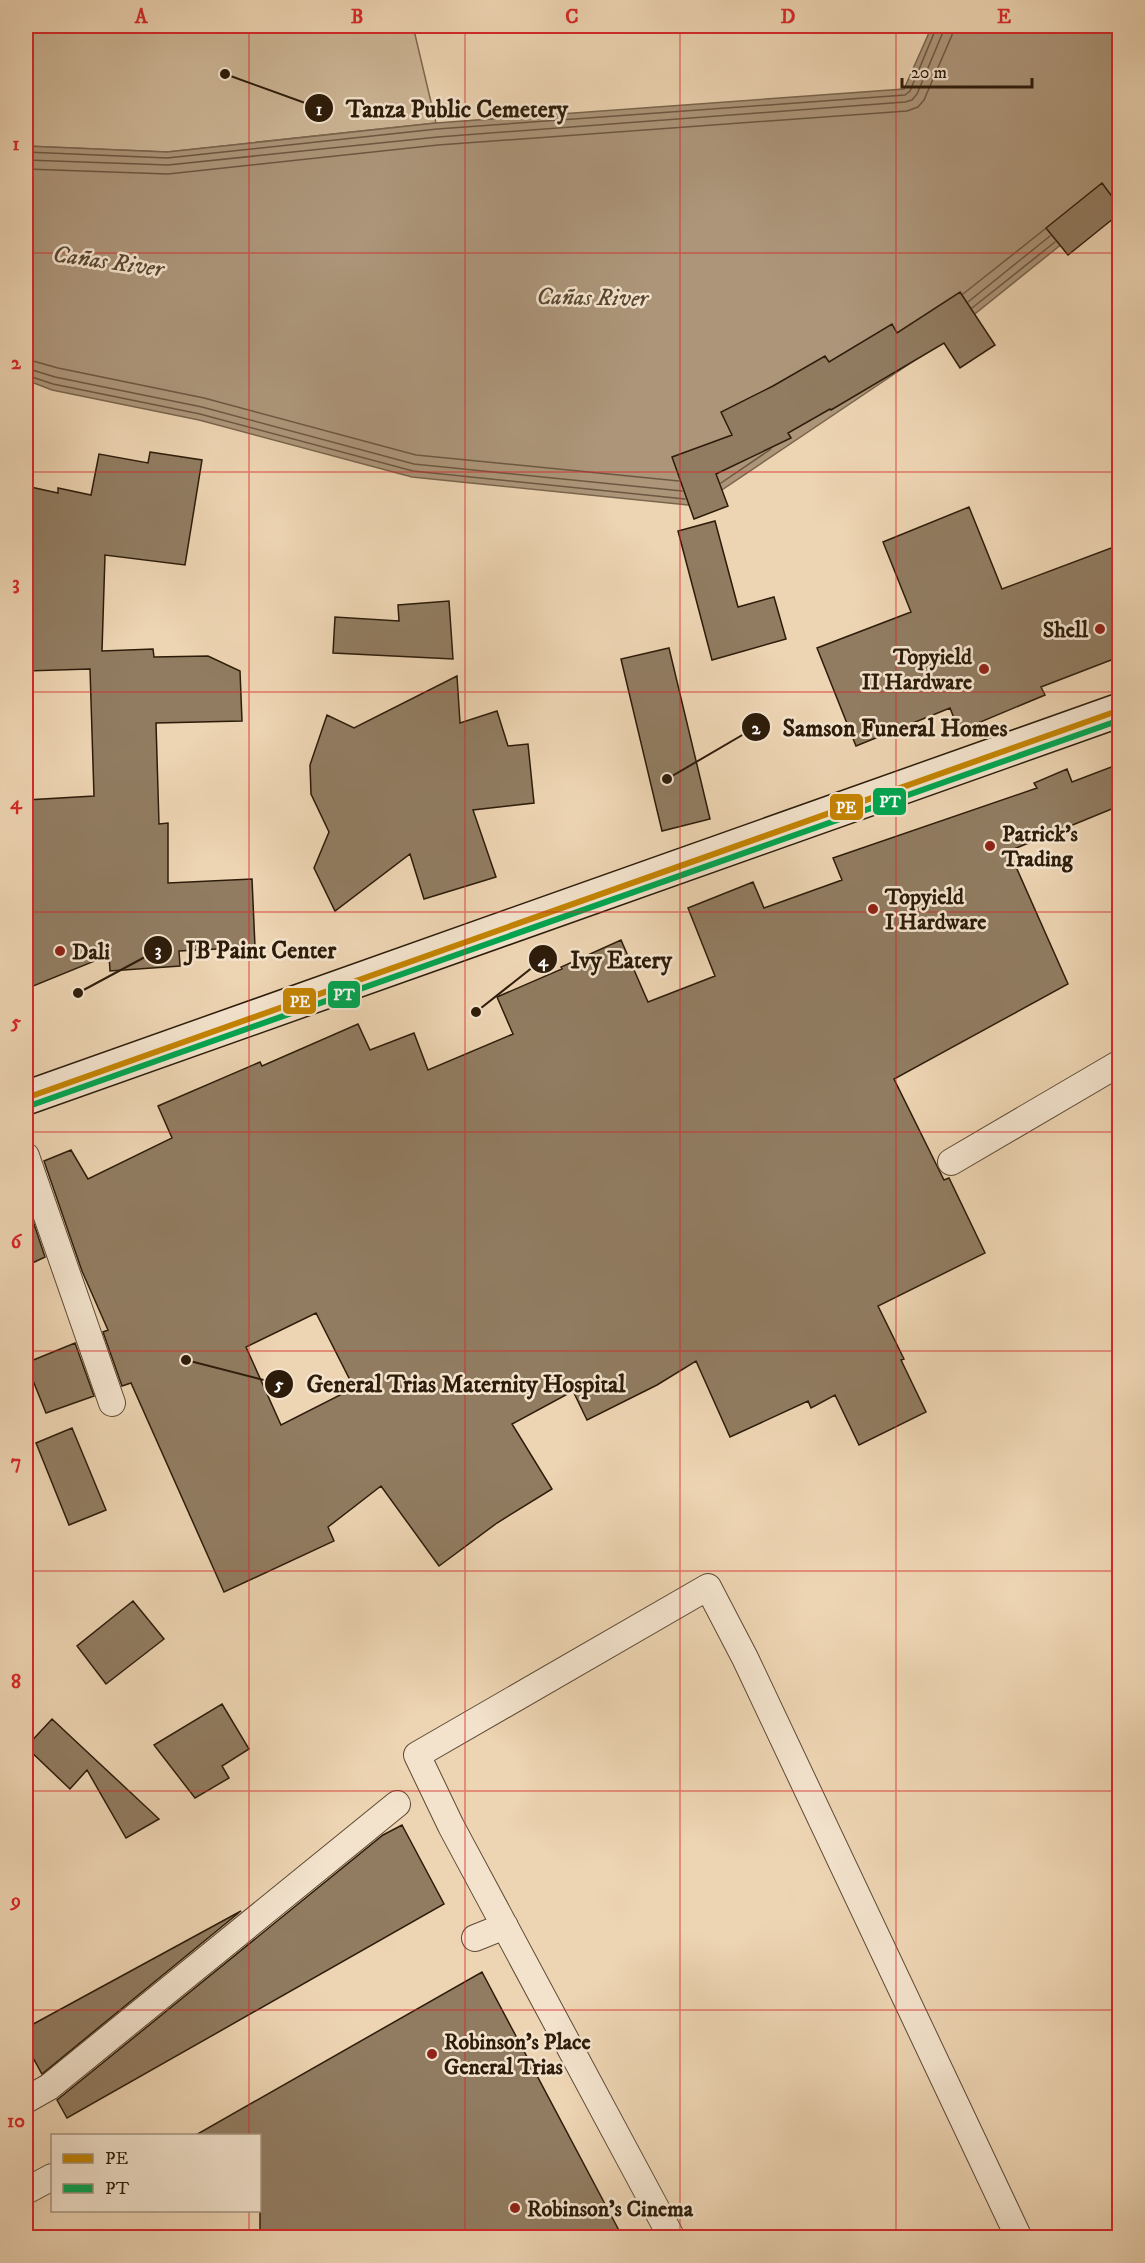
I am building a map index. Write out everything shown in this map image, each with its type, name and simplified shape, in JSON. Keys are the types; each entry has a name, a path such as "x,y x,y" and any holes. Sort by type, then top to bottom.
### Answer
{"main road":[{"path":"26,1098 1119,710"}],"lane":[{"path":"951,1162 1119,1063"},
{"path":"26,1156 112,1403"},
{"path":"672,2238 452,1826 417,1755 708,1587 745,1658 1019,2238"},
{"path":"26,2100 49,2087 397,1804"},
{"path":"475,1938 505,1926"},
{"path":"26,2191 51,2178"}],"shaded area":[{"path":"26,26 413,26 436,123 167,152 26,146"}],"water":[{"name":"Cañas River","path":"932,26 1119,26 1119,198 930,350 698,506 412,477 199,420 52,390 26,380 26,146 167,152 436,123 904,89"}],"building":[{"path":"1102,183 1119,206 1119,214 1068,255 1046,228"},
{"path":"960,292 995,345 960,368 944,343 788,433 791,438 716,474 728,506 694,519 672,457 732,435 721,412 825,356 829,362 892,324 897,333"},
{"path":"150,452 202,460 185,565 105,555 102,651 153,649 154,657 208,656 240,671 242,721 156,723 159,824 168,823 168,883 252,879 255,947 179,951 180,966 110,971 109,955 26,989 26,800 94,796 90,669 26,671 26,486 58,493 58,488 91,495 99,454 148,463"},
{"path":"969,507 1002,589 1119,545 1119,657 1041,687 1045,695 959,731 950,708 856,746 817,648 911,612 883,542"},
{"path":"715,521 738,607 774,597 786,639 712,660 678,531"},
{"path":"449,601 453,659 333,653 335,617 399,621 398,605"},
{"path":"669,648 710,819 662,831 621,659"},
{"path":"457,676 460,723 497,711 508,746 528,744 534,803 473,810 496,877 424,899 410,854 335,911 314,868 329,832 311,794 310,765 327,715 354,728"},
{"path":"1119,764 1119,806 1009,851 1068,984 894,1079 944,1180 949,1178 985,1253 878,1306 904,1359 901,1360 926,1412 859,1445 835,1395 811,1408 808,1401 730,1437 696,1361 657,1385 587,1420 573,1391 512,1424 552,1489 497,1523 439,1566 381,1486 328,1527 334,1541 224,1592 131,1383 122,1386 103,1332 108,1330 82,1271 44,1161 71,1150 88,1179 172,1138 158,1106 260,1062 262,1066 358,1024 370,1050 414,1033 428,1070 513,1034 497,997 621,940 648,1002 715,976 688,908 753,882 764,908 842,880 833,858 1037,788 1034,783 1067,769 1072,782","holes":["316,1313 354,1388 281,1425 246,1347"]},
{"path":"26,1200 45,1257 26,1266"},
{"path":"75,1343 94,1396 46,1413 26,1363"},
{"path":"72,1428 106,1510 69,1525 36,1443"},
{"path":"133,1601 164,1639 106,1684 77,1646"},
{"path":"222,1704 249,1749 222,1766 229,1778 195,1798 154,1745"},
{"path":"52,1719 159,1819 126,1838 87,1770 70,1789 26,1747"},
{"path":"402,1825 444,1904 67,2118 57,2100 383,1835"},
{"path":"241,1911 42,2074 26,2045 26,2028"},
{"name":"Robinson's Place General Trias","path":"482,1972 623,2238 260,2238 261,2134 198,2134"}],"transit line":[{"name":"PE","path":"26,1098 1120,710"},
{"name":"PT","path":"29,1106 1120,720"}],"place":[{"name":"Tanza Public Cemetery","path":"225,74"},
{"name":"Shell","path":"1100,629"},
{"name":"Topyield II Hardware","path":"984,669"},
{"name":"Samson Funeral Homes","path":"667,779"},
{"name":"Patrick's Trading","path":"990,846"},
{"name":"Topyield I Hardware","path":"873,909"},
{"name":"Dali","path":"60,951"},
{"name":"JB Paint Center","path":"78,993"},
{"name":"Ivy Eatery","path":"476,1012"},
{"name":"General Trias Maternity Hospital","path":"186,1360"},
{"name":"Robinson's Place General Trias","path":"432,2054"},
{"name":"Robinson's Cinema","path":"515,2208"}]}
